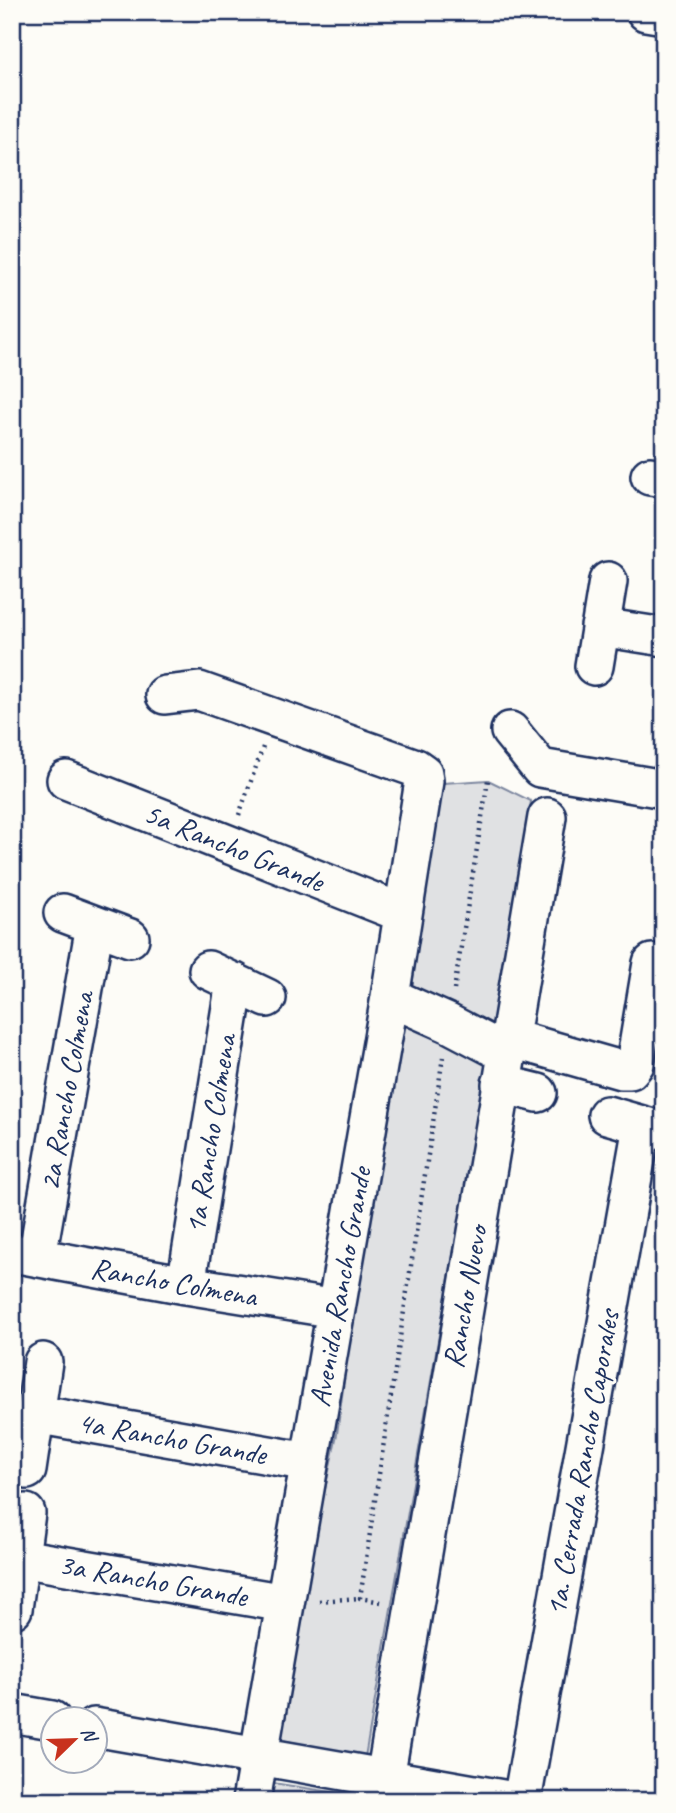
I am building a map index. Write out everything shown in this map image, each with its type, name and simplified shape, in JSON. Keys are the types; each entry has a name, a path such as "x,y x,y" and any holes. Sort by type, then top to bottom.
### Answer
{"street":[{"path":"646,12 664,15"},
{"path":"594,666 608,581"},
{"path":"600,627 664,637"},
{"path":"165,695 199,691 275,717"},
{"name":"Avenida Rancho Grande","path":"251,1801 390,997 424,781 423,773 416,768 275,717"},
{"path":"510,731 540,768 664,789"},
{"name":"5a Rancho Grande","path":"66,780 402,913"},
{"name":"Rancho Nuevo","path":"385,1778 547,817"},
{"name":"2a Rancho Colmena","path":"25,1255 79,919 130,938"},
{"path":"506,1059 630,1070 635,1064 652,963"},
{"name":"1a Rancho Colmena","path":"186,1285 221,976 267,998"},
{"path":"390,997 448,1023 506,1059 538,1093"},
{"name":"1a. Cerrada Rancho Caporales","path":"522,1801 653,1129 607,1115"},
{"name":"Rancho Colmena","path":"25,1255 336,1310"},
{"name":"4a Rancho Grande","path":"27,1470 43,1362"},
{"name":"4a Rancho Grande","path":"35,1414 309,1462"},
{"name":"3a Rancho Grande","path":"13,1609 26,1514"},
{"name":"3a Rancho Grande","path":"20,1558 285,1603"},
{"path":"12,1713 38,1718"},
{"path":"108,1729 385,1778 439,1794 514,1801"}],"path":[{"path":"227,845 275,717"},
{"path":"413,1608 360,1598 488,780"}],"shaded area":[{"path":"488,780 531,801 495,1029 411,995 443,783"},
{"path":"404,1024 448,1040 487,1061 365,1757 277,1739 305,1581 337,1434 352,1320"},
{"path":"273,1783 389,1801 270,1801"}]}
